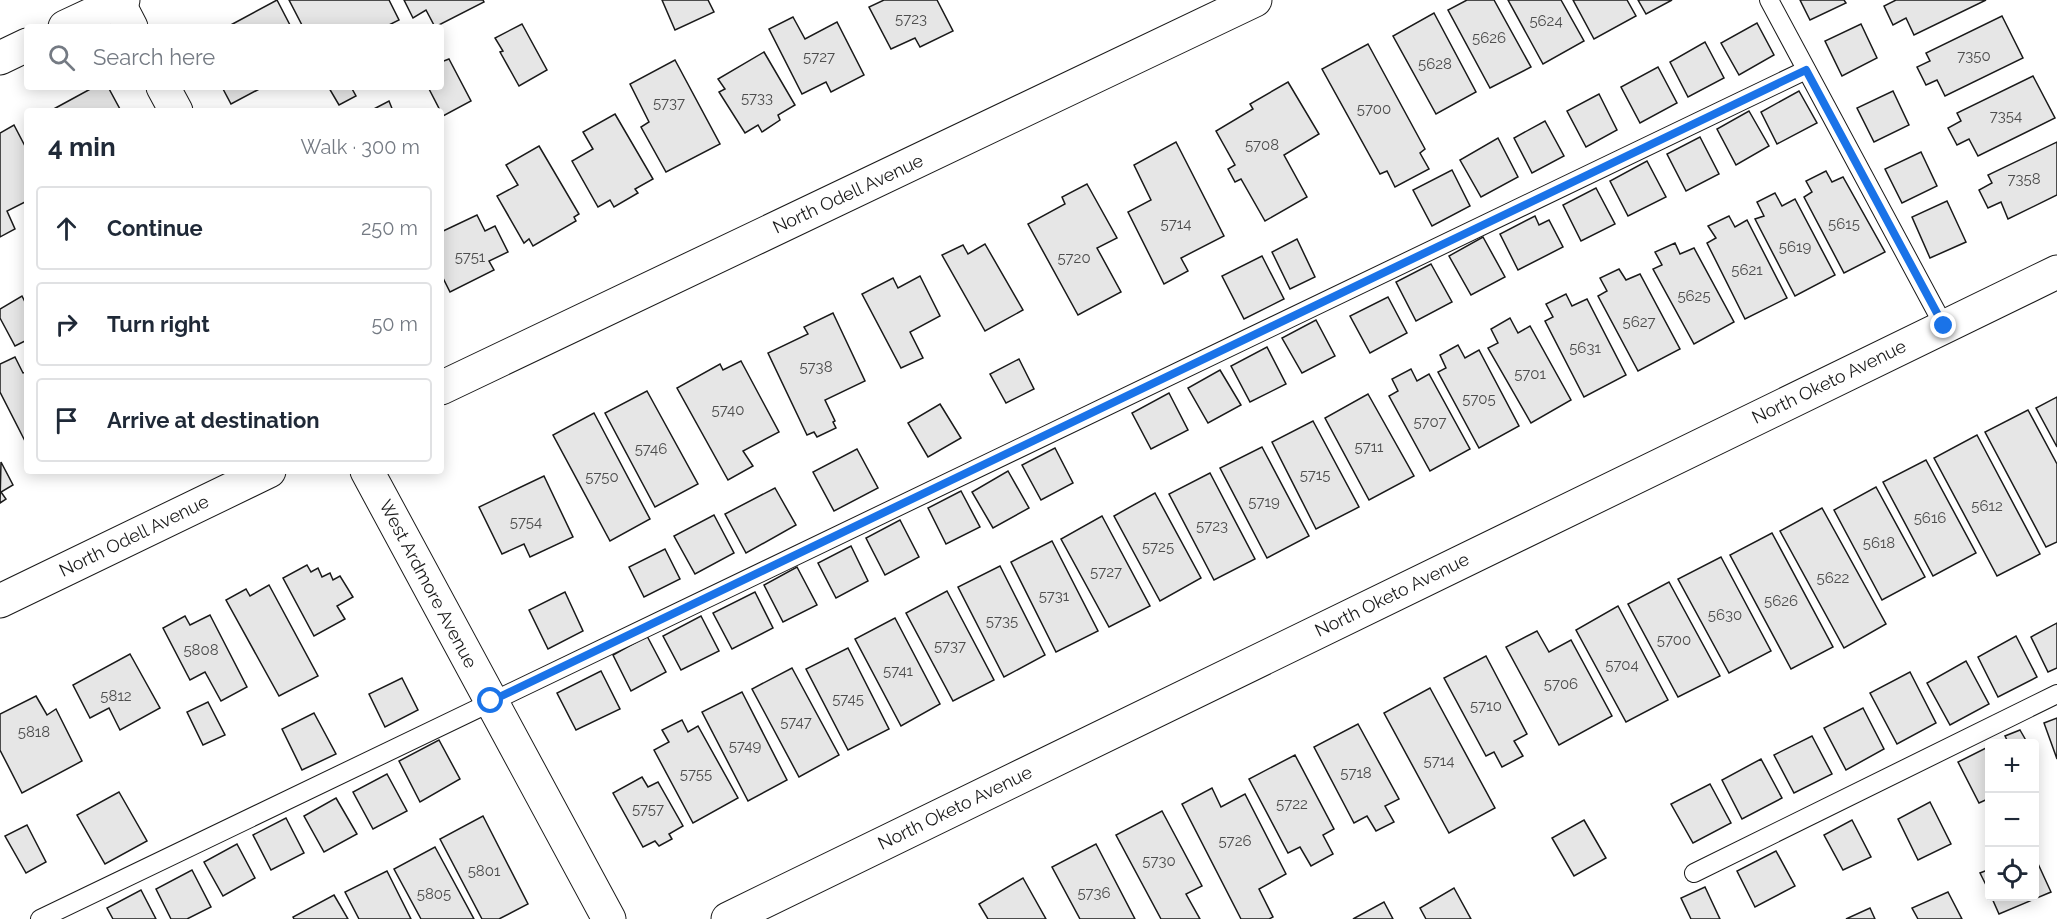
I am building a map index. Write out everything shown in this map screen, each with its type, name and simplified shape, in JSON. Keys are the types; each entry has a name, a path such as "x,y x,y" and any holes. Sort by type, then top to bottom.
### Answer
{"street":[{"name":"North Odell Avenue","path":"444,387 1255,0"},
{"path":"75,24 124,10"},
{"path":"0,58 24,46"},
{"path":"165,90 174,108"},
{"name":"North Oketo Avenue","path":"728,919 2057,272"},
{"name":"North Odell Avenue","path":"0,601 262,474"},
{"name":"West Ardmore Avenue","path":"369,474 609,919"}],"lane":[{"path":"1769,0 1944,326"},
{"path":"40,919 1806,70"},
{"path":"1694,873 2057,694"}],"building":[{"path":"277,0 289,24 233,24"},
{"path":"289,0 389,0 399,20 391,24 301,24"},
{"path":"404,0 483,0 484,2 441,24 433,24 426,10 413,18"},
{"path":"662,0 708,0 714,12 675,30"},
{"path":"884,0 937,0 953,31 920,47 915,38 891,49 869,7"},
{"path":"1467,0 1494,0 1531,67 1490,88 1448,10"},
{"path":"1508,0 1561,0 1584,41 1543,64"},
{"path":"1573,0 1627,0 1636,16 1594,39"},
{"path":"1638,0 1672,0 1646,14"},
{"path":"1800,0 1844,0 1846,3 1810,20"},
{"path":"1896,0 1986,0 1914,35 1906,18 1893,25 1884,6"},
{"path":"1434,13 1476,92 1436,114 1393,36"},
{"path":"2002,16 2023,58 1945,96 1937,80 1926,85 1917,67 1930,61 1926,53"},
{"path":"793,17 805,39 837,22 864,75 831,92 826,82 802,94 769,29"},
{"path":"1757,23 1774,55 1739,75 1721,43"},
{"path":"522,24 547,70 519,86 495,38"},
{"path":"1861,24 1877,58 1842,76 1825,41"},
{"path":"1705,42 1724,78 1688,97 1670,62"},
{"path":"1368,44 1425,149 1420,153 1429,169 1395,187 1387,171 1380,174 1322,69"},
{"path":"764,52 795,105 778,115 780,120 762,132 758,125 745,133 719,92 725,89 718,79"},
{"path":"449,59 471,101 444,115 444,108 439,108 430,90 444,90 444,61"},
{"path":"675,60 720,144 666,172 641,127 649,122 630,84"},
{"path":"1658,67 1677,103 1640,123 1621,87"},
{"path":"2033,76 2055,118 1978,156 1969,139 1957,145 1948,128 1961,121 1957,113"},
{"path":"1288,82 1319,134 1284,155 1307,197 1265,221 1241,179 1235,182 1228,169 1235,165 1216,131 1253,109 1250,104"},
{"path":"88,90 110,90 119,108 56,108"},
{"path":"224,90 257,90 231,104"},
{"path":"330,90 353,90 356,96 339,105"},
{"path":"1799,91 1817,123 1777,144 1761,112"},
{"path":"1893,91 1909,125 1874,142 1857,108"},
{"path":"1599,94 1617,130 1586,147 1567,111"},
{"path":"389,101 392,108 376,108"},
{"path":"1749,111 1769,146 1736,165 1717,129"},
{"path":"615,114 653,179 635,189 638,193 614,207 610,200 598,207 572,161 593,149 583,132"},
{"path":"1545,121 1564,156 1532,173 1514,138"},
{"path":"14,125 24,144 24,202 7,211 15,229 0,237 0,133"},
{"path":"1700,137 1719,174 1686,191 1667,154"},
{"path":"1498,138 1518,177 1481,197 1460,160"},
{"path":"1176,142 1224,236 1181,258 1188,271 1164,284 1128,212 1151,200 1134,165"},
{"path":"2057,142 2057,195 2008,219 2001,202 1988,208 1979,190 1992,183 1988,175"},
{"path":"539,146 579,214 574,217 576,221 533,246 529,239 524,243 497,196 518,185 506,165"},
{"path":"1921,152 1937,186 1902,203 1885,169"},
{"path":"1647,161 1666,197 1628,216 1610,181"},
{"path":"1452,170 1470,206 1432,226 1413,190"},
{"path":"1826,171 1832,182 1843,177 1885,252 1844,273 1804,197 1812,192 1806,181"},
{"path":"1087,184 1117,238 1097,248 1121,292 1078,315 1028,224 1065,204 1062,197"},
{"path":"1596,188 1615,224 1581,241 1563,205"},
{"path":"1775,193 1782,206 1795,199 1835,275 1795,296 1755,219 1764,216 1757,202"},
{"path":"1947,201 1966,242 1930,258 1912,217"},
{"path":"477,215 485,231 495,226 508,252 489,261 494,270 450,292 444,280 444,231"},
{"path":"1535,216 1539,225 1549,220 1563,247 1518,270 1500,234"},
{"path":"1729,216 1735,227 1747,220 1787,298 1745,319 1707,243 1716,238 1708,226"},
{"path":"1483,237 1505,277 1471,295 1449,256"},
{"path":"1297,239 1315,277 1290,289 1272,252"},
{"path":"1675,243 1680,254 1694,248 1734,322 1694,344 1653,269 1662,265 1655,252"},
{"path":"985,244 1023,310 985,331 942,255 963,245 968,254"},
{"path":"1262,256 1284,299 1244,319 1222,276"},
{"path":"1431,264 1452,302 1416,321 1396,282"},
{"path":"1619,269 1626,280 1640,274 1680,349 1638,371 1598,296 1607,291 1600,278"},
{"path":"920,276 940,316 910,332 923,358 901,368 862,294 893,278 898,288"},
{"path":"1566,294 1572,306 1587,299 1626,375 1584,397 1545,321 1553,317 1546,304"},
{"path":"22,296 24,300 24,342 15,346 0,318 0,309"},
{"path":"1388,297 1407,333 1370,353 1350,316"},
{"path":"833,313 865,381 825,400 836,428 817,437 814,432 807,435 768,353 808,334 804,327"},
{"path":"1510,318 1518,333 1530,326 1571,400 1531,423 1488,348 1498,343 1491,329"},
{"path":"1316,320 1335,356 1302,373 1282,338"},
{"path":"1458,345 1465,358 1479,350 1519,426 1479,448 1438,372 1446,368 1440,355"},
{"path":"1267,347 1286,384 1250,402 1231,366"},
{"path":"15,357 24,373 24,439 0,392 0,364"},
{"path":"1019,359 1034,389 1006,403 990,374"},
{"path":"741,361 779,432 743,451 753,466 728,480 677,388 720,364 723,370"},
{"path":"1411,369 1417,381 1429,374 1470,449 1430,471 1389,396 1398,391 1392,379"},
{"path":"1220,370 1241,405 1208,423 1188,388"},
{"path":"647,391 698,484 655,507 605,413"},
{"path":"1169,393 1188,430 1151,449 1132,413"},
{"path":"1368,394 1414,476 1369,500 1325,418"},
{"path":"2057,397 2057,447 2036,408"},
{"path":"940,404 961,438 928,457 908,423"},
{"path":"2028,410 2057,464 2057,542 2046,547 1985,432"},
{"path":"594,413 650,519 610,541 553,435"},
{"path":"1313,421 1359,507 1316,529 1272,442"},
{"path":"1977,435 2040,554 1997,576 1934,458"},
{"path":"1262,447 1309,536 1267,558 1220,468"},
{"path":"1055,448 1073,483 1041,500 1022,465"},
{"path":"857,449 878,488 834,511 813,472"},
{"path":"1926,460 1976,553 1933,576 1883,482"},
{"path":"1,462 13,485 1,492 6,499 0,503"},
{"path":"1008,471 1029,508 993,528 972,492"},
{"path":"1210,473 1255,559 1214,580 1169,494"},
{"path":"544,476 573,537 530,557 524,544 502,554 479,507"},
{"path":"1876,487 1925,577 1882,600 1834,510"},
{"path":"775,488 796,525 746,553 725,514"},
{"path":"961,491 980,527 946,544 928,508"},
{"path":"1155,493 1201,578 1160,601 1114,516"},
{"path":"1822,508 1886,624 1844,648 1780,531"},
{"path":"714,515 734,553 695,574 674,536"},
{"path":"1102,516 1150,606 1109,627 1061,539"},
{"path":"900,520 919,557 885,575 866,538"},
{"path":"1772,533 1833,647 1791,669 1730,555"},
{"path":"1052,541 1098,631 1056,652 1011,562"},
{"path":"851,546 868,581 836,598 818,563"},
{"path":"665,549 680,579 644,597 629,567"},
{"path":"1721,557 1771,651 1729,673 1678,579"},
{"path":"307,565 311,572 318,568 322,577 330,573 333,580 340,576 353,597 337,606 345,619 314,636 283,578"},
{"path":"1000,566 1045,655 1004,677 958,587"},
{"path":"797,567 817,605 783,622 764,585"},
{"path":"1669,582 1720,676 1678,697 1628,604"},
{"path":"269,585 318,676 279,696 226,600 246,589 250,596"},
{"path":"947,591 994,680 953,701 906,613"},
{"path":"565,592 583,631 548,649 529,610"},
{"path":"755,592 773,628 732,649 713,613"},
{"path":"1618,606 1668,700 1626,722 1576,630"},
{"path":"210,615 247,687 221,701 205,672 190,680 163,628 185,616 190,625"},
{"path":"701,616 719,651 681,670 663,636"},
{"path":"895,618 940,704 901,726 855,639"},
{"path":"2057,623 2057,668 2048,672 2031,637"},
{"path":"1537,631 1549,652 1571,640 1612,716 1559,745 1506,647"},
{"path":"647,636 666,672 631,691 613,655"},
{"path":"2016,636 2037,677 1998,697 1978,657"},
{"path":"848,648 889,729 848,750 806,669"},
{"path":"130,654 160,708 120,730 109,708 90,718 73,685"},
{"path":"1486,656 1527,734 1514,741 1523,756 1502,767 1494,752 1486,756 1444,678"},
{"path":"1966,661 1989,704 1950,725 1927,683"},
{"path":"792,668 839,755 799,777 752,689"},
{"path":"601,671 620,709 576,730 557,693"},
{"path":"1910,672 1936,723 1897,744 1870,693"},
{"path":"402,678 418,710 385,727 369,694"},
{"path":"1430,688 1495,808 1449,833 1384,713"},
{"path":"742,692 787,780 748,801 702,712"},
{"path":"36,696 47,715 56,709 82,761 22,793 0,750 0,714"},
{"path":"208,702 225,735 203,745 187,712"},
{"path":"1863,708 1884,749 1846,770 1824,728"},
{"path":"314,713 336,754 302,770 282,729"},
{"path":"2057,718 2057,759 2044,723"},
{"path":"682,720 688,732 698,726 738,798 693,823 654,750 669,742 662,730"},
{"path":"1358,724 1399,799 1385,806 1394,822 1376,831 1367,816 1354,823 1314,747"},
{"path":"2020,730 2025,739 2006,739 2005,736"},
{"path":"1812,736 1832,774 1794,793 1774,755"},
{"path":"439,740 460,779 420,802 399,761"},
{"path":"1985,748 1985,800 1979,803 1958,762"},
{"path":"1295,755 1334,829 1323,835 1333,854 1311,866 1300,847 1288,853 1249,779"},
{"path":"1761,759 1782,798 1742,819 1722,780"},
{"path":"387,774 407,811 373,829 353,792"},
{"path":"642,777 648,787 658,782 683,826 669,834 672,839 659,846 655,841 643,847 613,793"},
{"path":"1710,784 1731,823 1693,843 1671,804"},
{"path":"1212,788 1221,807 1245,794 1286,874 1259,889 1273,917 1269,919 1241,919 1182,804"},
{"path":"119,792 147,841 105,864 77,815"},
{"path":"336,798 357,834 324,852 304,816"},
{"path":"1930,802 1951,844 1918,860 1898,819"},
{"path":"1162,811 1202,886 1186,894 1200,919 1161,919 1116,835"},
{"path":"483,816 528,904 499,919 482,919 440,839"},
{"path":"286,818 304,853 271,870 253,835"},
{"path":"1584,820 1606,858 1574,876 1552,838"},
{"path":"1852,820 1871,857 1843,870 1824,835"},
{"path":"27,825 46,862 26,873 5,836"},
{"path":"237,844 255,878 223,896 204,862"},
{"path":"1096,844 1135,919 1080,919 1052,867"},
{"path":"435,847 474,919 421,919 394,869"},
{"path":"1776,851 1795,886 1755,907 1737,871"},
{"path":"2039,866 2051,892 2039,897"},
{"path":"192,870 211,907 187,919 171,919 156,889"},
{"path":"387,871 411,919 359,919 345,892"},
{"path":"1985,871 1985,883 1980,873"},
{"path":"1023,878 1046,919 988,919 979,904"},
{"path":"1705,887 1720,919 1691,919 1681,898"},
{"path":"1454,888 1471,919 1426,919 1420,908"},
{"path":"141,890 156,919 113,919 107,908"},
{"path":"1948,892 1962,919 1918,919 1912,908"},
{"path":"334,895 348,919 294,919 293,917"},
{"path":"1993,901 2030,901 1999,914"},
{"path":"1384,902 1393,919 1353,919"},
{"path":"1870,908 1875,919 1846,919"}],"route":[{"path":"491,701 1806,70 1944,326"}]}
